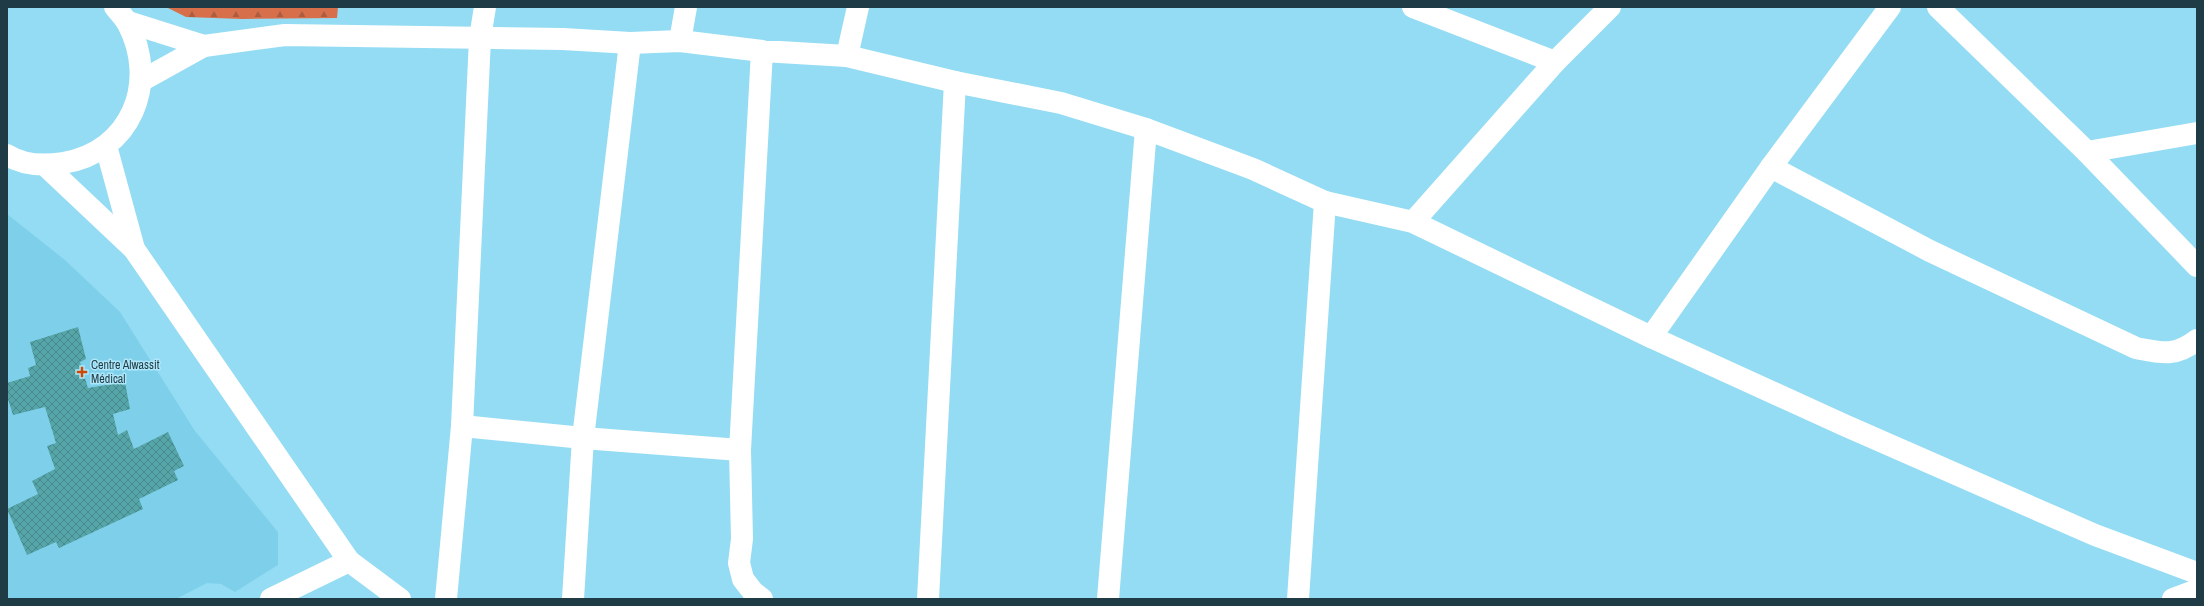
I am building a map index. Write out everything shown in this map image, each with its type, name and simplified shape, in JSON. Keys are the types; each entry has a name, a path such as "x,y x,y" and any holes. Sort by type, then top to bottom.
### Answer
{"street":[{"path":"446,599 462,426 480,38 485,7"},
{"path":"680,41 686,7"},
{"path":"847,56 858,7"},
{"path":"1413,7 1555,62"},
{"path":"1413,222 1555,62 1610,7"},
{"path":"1651,337 1771,167 1890,7"},
{"path":"1938,7 2087,152 2197,266"},
{"path":"121,15 204,46"},
{"path":"7,155 15,159 46,166 78,161 106,146 120,132 131,117 138,99 141,81 139,50 121,15"},
{"path":"141,81 204,46 284,35 563,39 630,43 680,41 762,51 847,56 955,82 1061,104 1146,128 1253,169 1325,202 1413,222 1651,337 1844,425 2088,532 2197,573"},
{"path":"573,599 583,438 630,43"},
{"path":"762,51 740,450 740,571 747,585 762,599"},
{"path":"928,599 955,82"},
{"path":"1108,599 1146,128"},
{"path":"2087,152 2197,133"},
{"path":"106,146 134,249"},
{"path":"46,166 134,249 349,561 400,599"},
{"path":"1771,167 1930,251 2136,348 2166,353 2180,352 2197,340"},
{"path":"1298,599 1325,202"},
{"path":"462,426 583,438 740,450"},
{"path":"271,599 349,561"},
{"path":"2172,599 2197,590"}],"shaded area":[{"name":"Centre Alwassit Médical","path":"7,214 65,260 120,312 195,431 278,532 278,565 235,592 221,584 207,583 176,599 7,599"}],"green space":[{"path":"166,7 338,7 337,18 242,19 186,17"}],"building":[{"path":"78,327 86,359 80,362 88,388 125,382 130,409 113,414 118,435 127,430 134,449 168,432 184,466 174,471 178,480 139,499 143,509 59,548 56,542 27,555 7,509 38,494 32,481 55,469 47,446 56,443 45,407 13,415 7,396 7,383 30,376 28,368 36,365 30,342"}],"place":[{"name":"Centre Alwassit Médical","path":"82,372"}]}
